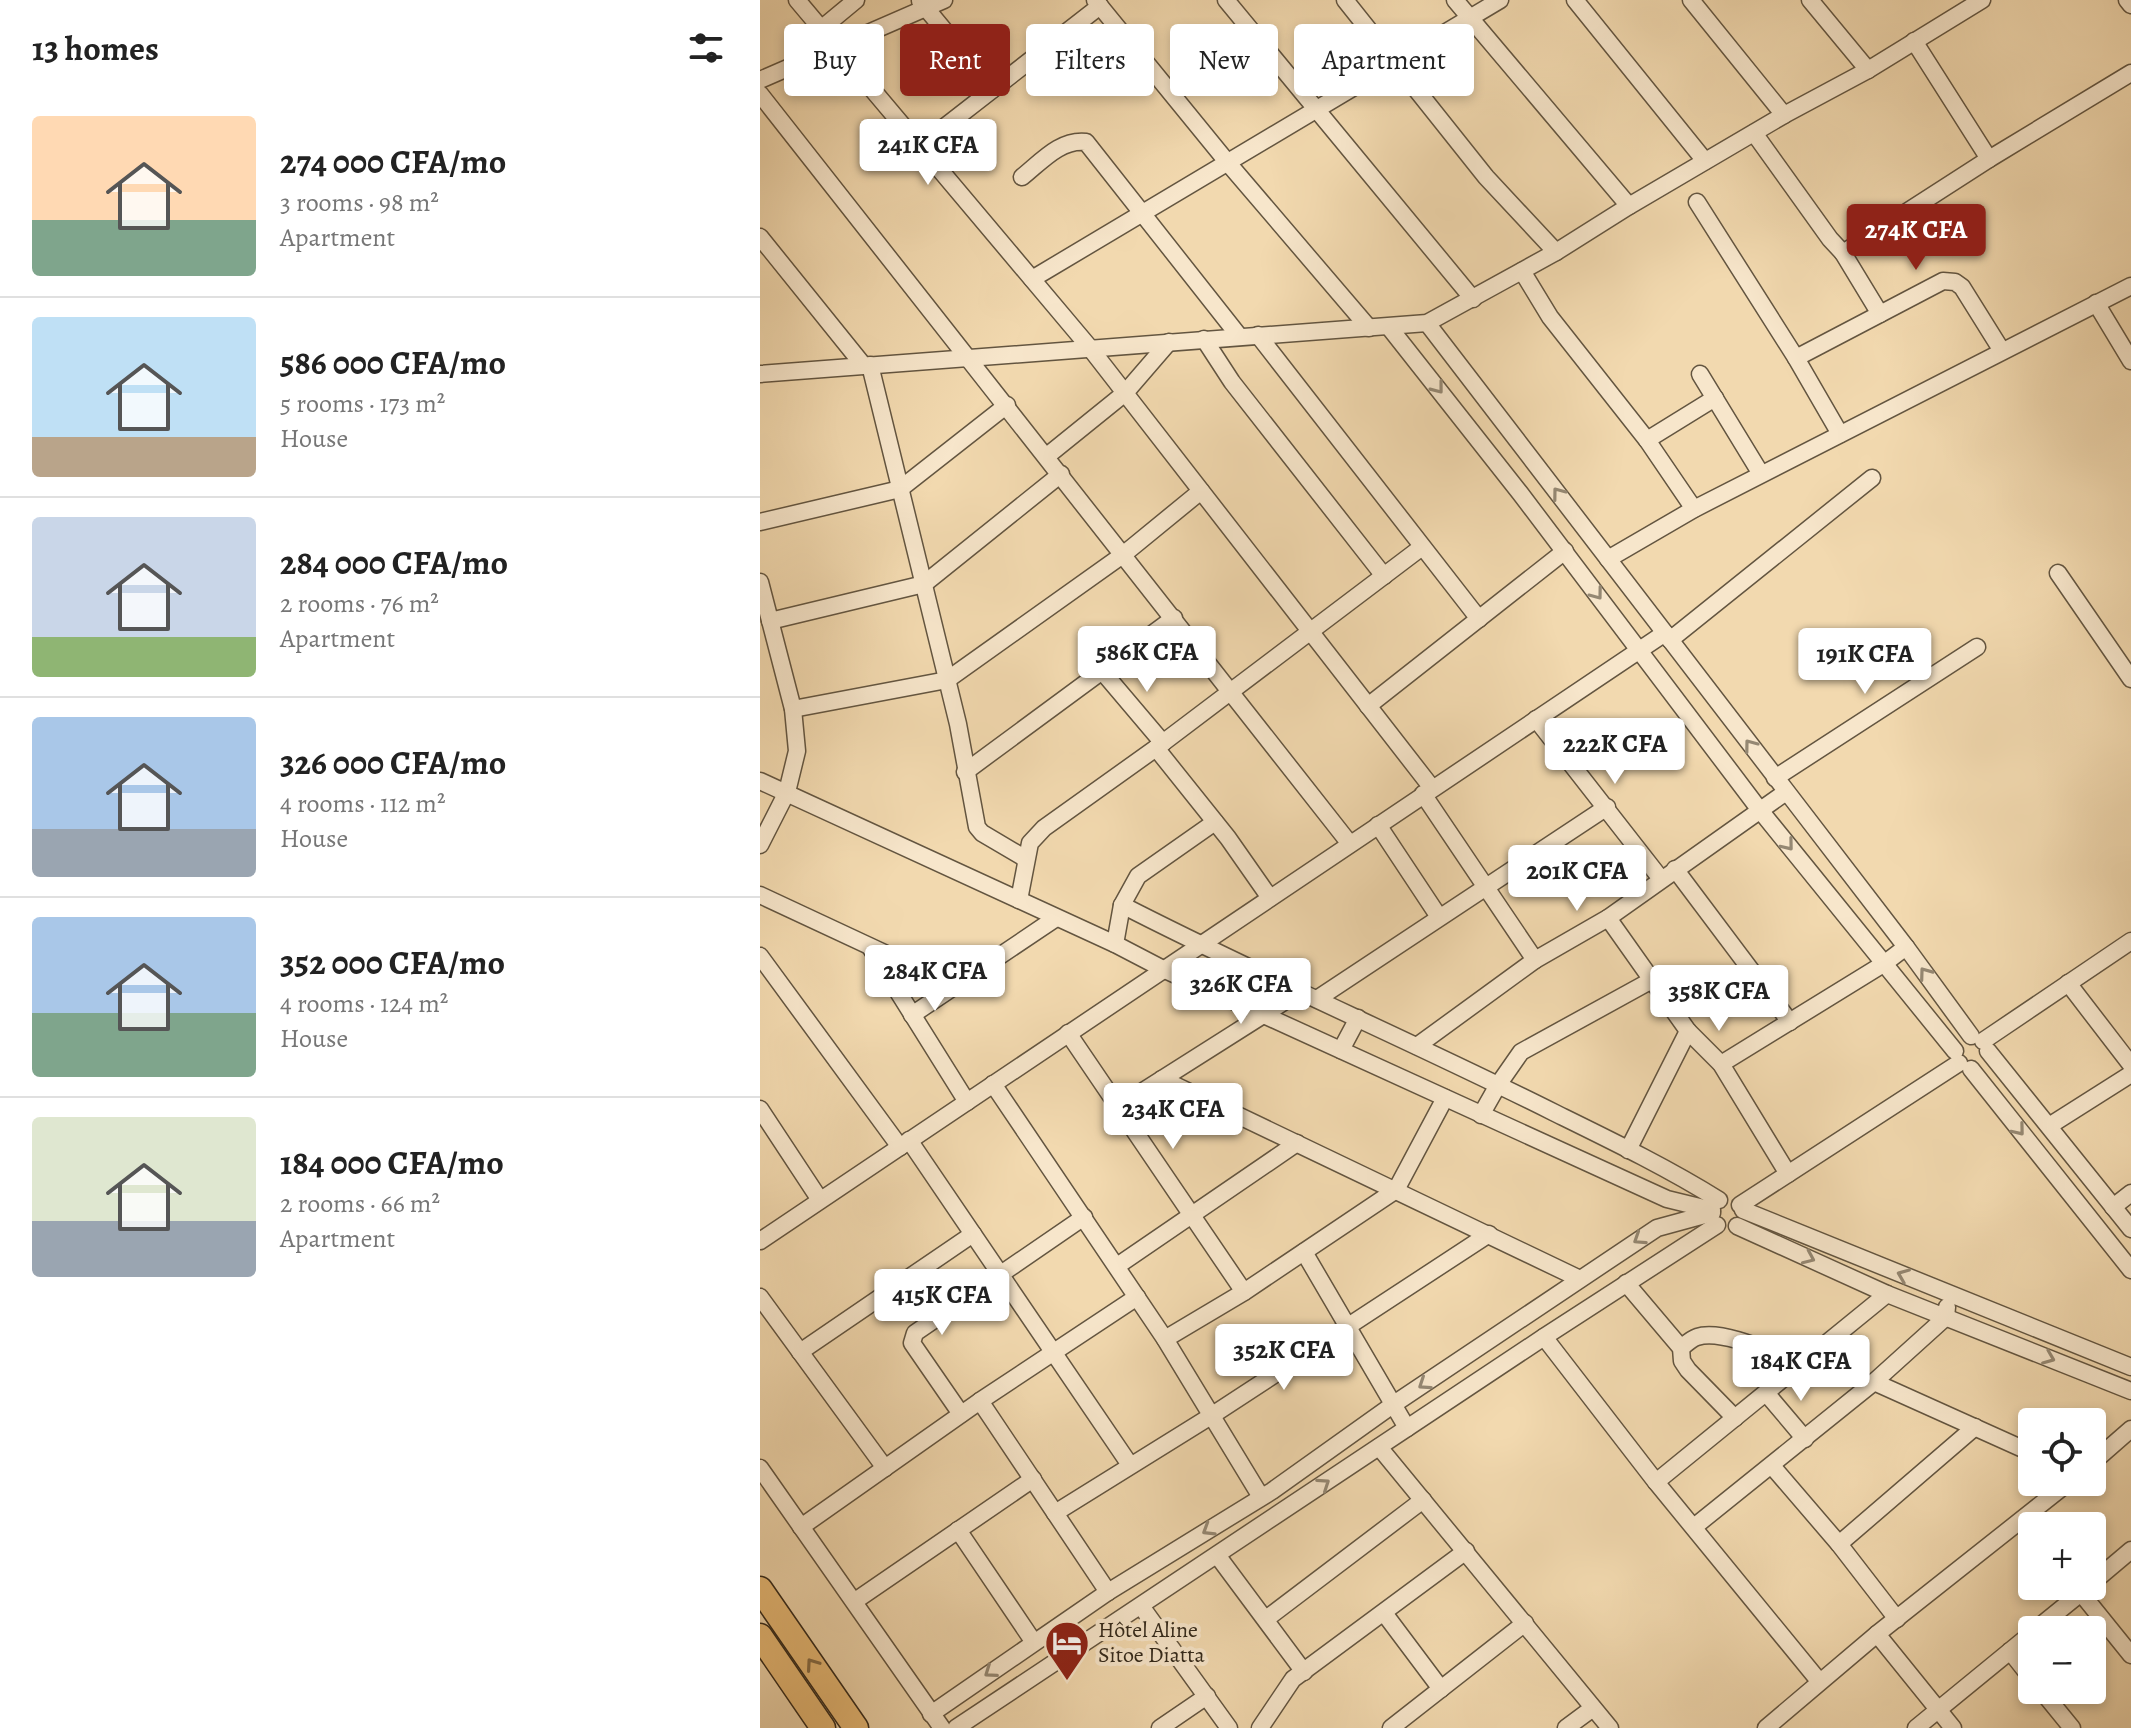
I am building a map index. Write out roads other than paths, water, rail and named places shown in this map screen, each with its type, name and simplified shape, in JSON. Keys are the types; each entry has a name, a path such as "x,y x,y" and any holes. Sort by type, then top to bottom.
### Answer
{"highway":[{"path":"760,1589 856,1728"},
{"path":"760,1636 823,1728"}],"street":[{"path":"797,0 817,24"},
{"path":"827,24 856,0"},
{"path":"882,24 922,4 944,0"},
{"path":"1226,0 1473,299"},
{"path":"1345,0 1365,24"},
{"path":"1455,0 1629,206"},
{"path":"1463,24 1500,0"},
{"path":"1575,0 1705,161"},
{"path":"1691,0 1784,115"},
{"path":"1810,0 1868,70"},
{"path":"760,374 1427,323 1556,252 1784,115 1868,70 1914,41 1957,6 1982,0"},
{"path":"2127,0 2131,5"},
{"path":"1010,75 1098,3 1228,163 1369,328"},
{"path":"922,4 939,24"},
{"path":"1914,41 1989,159"},
{"path":"760,80 784,70"},
{"path":"1843,253 2131,73"},
{"path":"760,94 1350,844"},
{"path":"878,96 1090,348 1368,706 1428,791 1485,886 1535,960"},
{"path":"920,146 984,96"},
{"path":"1032,279 1341,96"},
{"path":"1423,96 1486,177 1556,252"},
{"path":"1754,133 1843,253 1880,314"},
{"path":"1022,177 1063,145 1076,140 1086,142 1239,336"},
{"path":"1697,202 1796,358 1840,434"},
{"path":"760,237 867,365 958,724 977,827 1026,859"},
{"path":"1522,271 1550,317 1647,440 1694,509"},
{"path":"1796,358 1943,281 1955,282 1962,287 2002,351"},
{"path":"1608,559 1761,474 2131,286"},
{"path":"2096,303 2131,361"},
{"path":"1427,323 1906,947 2131,1229"},
{"path":"1389,327 1565,551 1759,809 2131,1270"},
{"path":"1258,335 1479,619"},
{"path":"1204,339 1232,382 1384,576"},
{"path":"1047,456 1125,393 1169,342"},
{"path":"1700,374 1761,474"},
{"path":"1647,440 1715,398"},
{"path":"760,522 900,489 1007,405"},
{"path":"770,621 924,584 1061,474"},
{"path":"760,1241 1639,649 1668,636 1872,478"},
{"path":"793,709 947,680 1124,554 1201,491"},
{"path":"1019,900 1030,843 1044,828 1160,745 1422,547"},
{"path":"1368,706 1565,551"},
{"path":"2058,573 2131,679"},
{"path":"760,582 793,709 797,751 787,792 760,845"},
{"path":"965,772 1174,618"},
{"path":"1775,778 1977,647"},
{"path":"1102,671 1160,745 1270,898"},
{"path":"1536,719 1790,1022"},
{"path":"760,781 1667,1199 1715,1212"},
{"path":"1417,1046 1535,960 1608,918 1786,792"},
{"path":"1118,1107 1265,1015 1309,995 1439,917 1607,807"},
{"path":"1115,944 1122,905 1138,876 1215,822"},
{"path":"1378,825 1439,917"},
{"path":"760,895 955,986"},
{"path":"1122,905 1677,1174 1715,1212 1723,1229 1788,1174 1962,1061"},
{"path":"912,1015 1056,918"},
{"path":"1608,918 1688,1031 1721,1064 1788,1174"},
{"path":"1962,1061 1958,1044 1981,1043 2131,941"},
{"path":"869,945 967,1102"},
{"path":"1721,1064 1906,947"},
{"path":"760,956 973,1234 1130,1465"},
{"path":"1481,1115 1521,1052 1652,980"},
{"path":"2068,983 2131,1065"},
{"path":"1341,1050 1358,1018"},
{"path":"1628,1150 1688,1031"},
{"path":"1068,1033 1244,1292"},
{"path":"1962,1061 1980,1067 1986,1060 1981,1043"},
{"path":"2049,1126 2131,1074"},
{"path":"1162,1079 1580,1279"},
{"path":"993,1084 1165,1339 1211,1416 1266,1494 1284,1510"},
{"path":"1165,1339 1244,1292 1396,1190 1445,1098"},
{"path":"762,1115 820,1200"},
{"path":"1117,1266 1297,1143"},
{"path":"2113,1207 2131,1193"},
{"path":"956,1728 1626,1283 1731,1198 1740,1214 1887,1294 2131,1391"},
{"path":"931,1714 1033,1641 1266,1494 1394,1404 1657,1228 1715,1212"},
{"path":"1740,1214 2131,1367"},
{"path":"961,1414 912,1343 915,1333 1084,1217"},
{"path":"800,1352 973,1234"},
{"path":"1055,1513 1211,1416 1489,1234"},
{"path":"1304,1252 1407,1428"},
{"path":"1626,1283 1681,1348 1682,1361 1688,1370 1735,1418"},
{"path":"1694,1527 1874,1382 1946,1317 1948,1293"},
{"path":"1656,1482 1887,1294"},
{"path":"760,1297 885,1468"},
{"path":"801,1527 961,1414 1137,1297"},
{"path":"1544,1337 1656,1482 1819,1681"},
{"path":"1681,1348 1694,1337 1725,1337 1802,1364"},
{"path":"1874,1382 2018,1447"},
{"path":"1767,1394 1805,1439"},
{"path":"980,1401 1108,1592"},
{"path":"1839,1544 1975,1427"},
{"path":"2106,1451 2131,1429"},
{"path":"1379,1447 1610,1728"},
{"path":"1772,1466 1839,1544 1897,1619"},
{"path":"760,1468 942,1728"},
{"path":"855,1601 1033,1479"},
{"path":"1766,1728 1819,1681 2051,1496"},
{"path":"1266,1619 1423,1500"},
{"path":"958,1530 1033,1641"},
{"path":"2106,1571 2131,1550"},
{"path":"1260,1728 1286,1688 1304,1672 1466,1551"},
{"path":"1217,1555 1304,1672"},
{"path":"2052,1616 2071,1600"},
{"path":"2095,1600 2131,1655"},
{"path":"1141,1606 1229,1728"},
{"path":"1384,1613 1441,1689"},
{"path":"1391,1728 1525,1623"},
{"path":"1877,1634 1953,1728"},
{"path":"1916,1728 2018,1644"},
{"path":"2010,1651 2018,1661"},
{"path":"1160,1728 1207,1696"},
{"path":"2052,1704 2072,1728"},
{"path":"1566,1728 1593,1708"}],"place":[{"name":"Hôtel Aline Sitoe Diatta","path":"1067,1682"}]}
